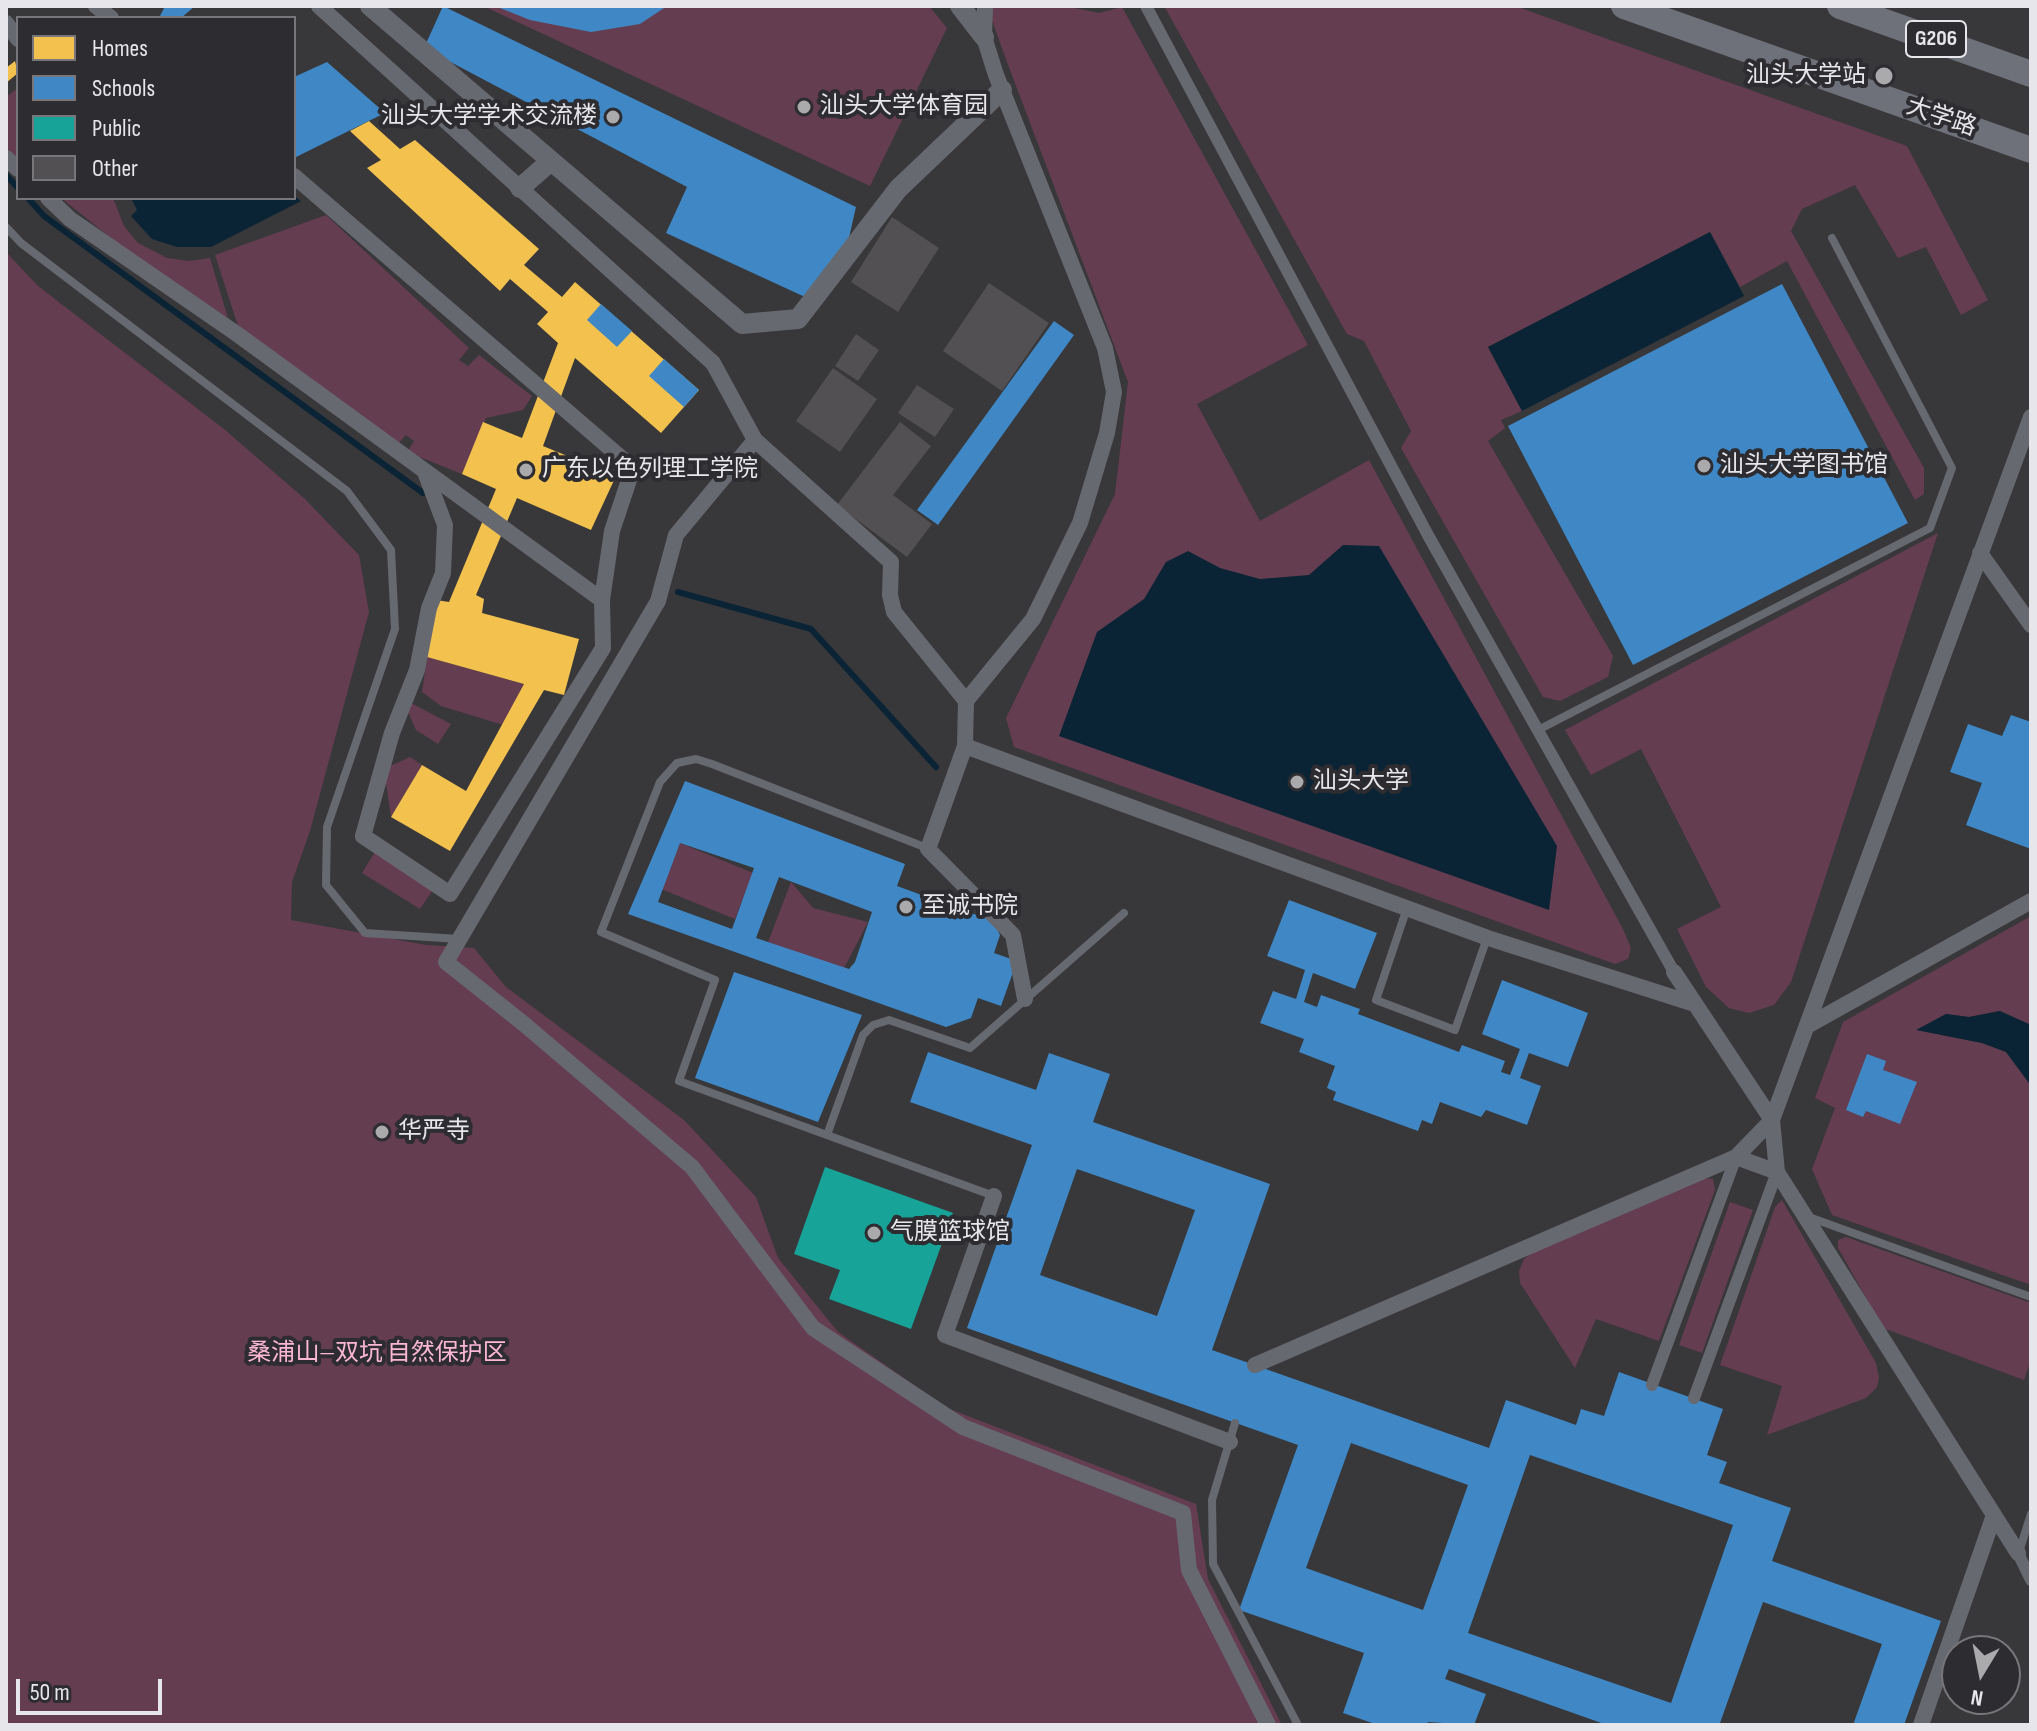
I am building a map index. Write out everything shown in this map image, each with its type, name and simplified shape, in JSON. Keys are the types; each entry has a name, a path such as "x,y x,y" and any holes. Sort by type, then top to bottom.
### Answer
{"highway":[{"name":"大学路","path":"1624,6 2031,150"},
{"name":"G206","path":"1840,6 2031,74"}],"street":[{"path":"319,6 713,363 755,440 891,562 890,595 894,612 966,701"},
{"path":"370,6 742,324 798,319 898,189 1002,90"},
{"path":"960,6 984,37 1002,90 1105,348 1114,392 1107,433 1080,523 1033,619 966,701 965,746 928,849 1013,935 1025,999"},
{"path":"984,37 985,6"},
{"path":"1146,6 1429,537 1691,1003 1772,1120 1777,1172 1694,1398"},
{"path":"520,188 551,161"},
{"path":"296,178 633,468 612,531 602,600 603,648 450,894 363,836 392,733 417,670 429,608 443,573 445,525 425,472"},
{"path":"50,200 70,219 237,334 602,600"},
{"path":"1255,1365 1736,1157 1772,1120 2031,417"},
{"path":"755,440 676,535 658,601 446,962 692,1167 813,1328 963,1427 1183,1513 1189,1570 1268,1725"},
{"path":"1980,553 2031,625"},
{"path":"965,746 1488,938 1691,1003"},
{"path":"1807,1026 2031,901"},
{"path":"1736,1157 1777,1172 1993,1518 2024,1546 2031,1580"},
{"path":"1652,1385 1736,1157"},
{"path":"994,1196 945,1335 1230,1442"},
{"path":"1921,1725 1993,1518"}],"lane":[{"path":"6,227 21,243 347,491 391,550 395,629 327,827 326,885 365,933 459,939"},
{"path":"1538,730 1930,528 1952,468 1832,238"},
{"path":"928,849 712,764 696,759 677,763 660,782 601,932 715,980 679,1081 994,1196"},
{"path":"1407,907 1376,1000 1389,1005 1455,1030 1488,938"},
{"path":"827,1135 863,1035 873,1025 889,1020 970,1048 1124,913"},
{"path":"1803,1214 2031,1297"},
{"path":"1235,1423 1212,1500 1213,1564 1298,1725"},
{"path":"2024,1546 2031,1514"}],"green space":[{"name":"汕头大学体育园","path":"483,6 929,6 947,28 870,186"},
{"path":"992,6 1065,6 1099,13 1122,7 1308,345 1197,404 1260,521 1369,460 1623,929 1631,948 1628,959 1615,964 1014,747 1006,718 1115,494 1128,382 1004,54 991,17"},
{"path":"1164,6 1515,6 1907,146 1988,300 1961,315 1926,247 1898,258 1855,185 1802,209 1791,231 1924,468 1924,494 1915,500 1787,261 1740,287 1710,232 1488,347 1522,411 1501,420 1505,428 1488,441 1613,656 1608,677 1560,701 1543,697 1401,448 1411,431 1364,341 1347,334"},
{"path":"16,90 16,159 6,150 6,97"},
{"path":"64,200 114,200 124,226 138,243 167,258 189,261 210,258 228,318 126,250"},
{"path":"326,215 469,348 459,360 468,366 479,355 532,396 523,410 486,418 462,474 407,452 414,441 406,435 397,445 239,329 215,255"},
{"name":"桑浦山—双坑 自然保护区","path":"6,252 38,286 224,429 305,499 359,555 369,612 310,831 292,882 291,920 426,945 474,948 506,987 684,1120 756,1197 778,1258 838,1332 947,1408 1196,1504 1208,1579 1282,1725 6,1725"},
{"path":"1938,533 1791,982 1774,1005 1749,1013 1729,1008 1706,987 1677,929 1721,907 1641,749 1591,775 1565,730"},
{"path":"427,657 524,684 503,725 441,706 422,692"},
{"path":"411,703 451,724 438,744 416,730 408,712"},
{"path":"410,757 422,765 391,817 385,776 388,767"},
{"path":"680,843 753,873 735,919 661,889"},
{"path":"378,847 437,884 420,909 362,873"},
{"path":"791,882 813,908 868,922 843,970 768,942"},
{"path":"2031,916 2031,1025 1999,1011 1969,1017 1946,1014 1918,1030 1982,1043 2006,1052 2029,1083 2031,1285 1832,1215 1812,1169 1835,1108 1815,1098 1843,1022"},
{"path":"1703,1178 1713,1179 1715,1190 1659,1341 1596,1319 1575,1368 1520,1283 1519,1271 1524,1259 1533,1252"},
{"path":"1782,1200 1876,1363 1879,1378 1877,1387 1866,1398 1767,1435 1782,1386 1720,1365 1775,1207"},
{"path":"1730,1202 1753,1210 1702,1353 1679,1345"},
{"path":"1846,1237 2031,1303 2031,1360 2024,1380 1883,1328 1838,1248 1838,1240"}],"water":[{"path":"296,197 301,201 211,247 177,247 152,239 131,216 137,210 132,200 296,200"},
{"path":"1710,232 1744,296 1522,411 1488,347"},
{"path":"1343,545 1379,546 1557,846 1549,910 1059,736 1097,632 1144,599 1166,562 1188,551 1220,568 1260,579 1309,575"},
{"path":"2000,1011 2031,1025 2031,1126 2029,1083 2006,1052 1982,1043 1916,1030 1946,1014 1969,1017"}],"building: Homes":[{"path":"15,61 16,75 6,83 6,68"},
{"path":"369,121 400,149 415,140 539,249 524,265 562,297 575,282 699,390 661,433 575,358 543,446 616,476 591,530 517,498 476,595 484,599 482,613 579,639 564,695 544,690 450,851 391,817 422,765 466,791 524,684 427,657 436,600 449,602 496,489 462,474 483,422 522,438 558,343 537,324 548,312 510,279 500,291 367,168 381,160 350,131"}],"building: Schools":[{"path":"165,6 195,6 183,16 160,16"},
{"name":"汕头大学学术交流楼","path":"443,6 856,207 848,242 805,297 666,233 687,187 424,48"},
{"path":"495,6 667,6 640,24 591,32 530,20"},
{"path":"327,62 385,113 296,157 296,76"},
{"name":"汕头大学图书馆","path":"1782,284 1908,523 1633,665 1508,426"},
{"path":"601,304 632,331 617,347 587,320"},
{"path":"1054,321 1074,335 938,525 917,510"},
{"path":"664,359 699,390 684,407 649,376"},
{"path":"2011,715 2031,722 2031,849 1966,825 1982,783 1950,772 1968,724 2002,736"},
{"name":"至诚书院","path":"685,781 905,864 897,886 993,921 1000,935 994,953 1017,961 1001,1006 978,998 971,1018 946,1027 628,914","holes":["680,843 754,868 732,929 658,902","779,877 872,912 855,962 849,969 756,938"]},
{"path":"1289,900 1377,933 1355,989 1313,973 1304,1002 1317,1007 1321,995 1360,1009 1358,1014 1459,1052 1462,1045 1505,1061 1501,1072 1510,1075 1520,1049 1482,1034 1502,980 1588,1013 1568,1067 1529,1053 1520,1078 1541,1086 1527,1125 1486,1110 1481,1117 1440,1102 1432,1124 1422,1120 1418,1131 1333,1100 1336,1092 1327,1088 1335,1066 1299,1052 1304,1039 1260,1023 1273,991 1296,999 1305,970 1267,956"},
{"path":"734,972 862,1015 818,1122 695,1078"},
{"path":"928,1052 1036,1090 1049,1053 1110,1074 1093,1122 1270,1184 1212,1350 1489,1448 1506,1400 1576,1425 1581,1409 1604,1416 1619,1372 1723,1409 1707,1455 1727,1462 1719,1483 1791,1508 1772,1561 1941,1621 1904,1725 1853,1725 1882,1644 1763,1602 1720,1723 1725,1725 1607,1725 1449,1669 1445,1679 1486,1694 1474,1725 1428,1722 1427,1725 1378,1725 1343,1713 1364,1653 1239,1610 1298,1445 967,1328 1032,1145 910,1102","holes":["1077,1169 1195,1210 1157,1316 1040,1275","1351,1443 1468,1485 1423,1610 1306,1568","1530,1455 1733,1525 1671,1703 1468,1633"]},
{"path":"1867,1054 1886,1061 1883,1070 1917,1082 1900,1124 1866,1111 1863,1117 1846,1110"}],"building: Public":[{"name":"气膜篮球馆","path":"825,1167 953,1213 911,1329 829,1299 840,1270 794,1254"}],"building: Other":[{"path":"892,217 939,248 898,312 851,282"},
{"path":"989,283 1049,323 1002,391 943,351"},
{"path":"856,334 879,350 858,381 835,366"},
{"path":"833,368 877,399 840,452 796,421"},
{"path":"917,385 954,409 935,437 898,413"},
{"path":"900,422 931,446 893,495 932,524 907,557 837,505"}],"waterway":[{"path":"6,175 16,186"},
{"path":"30,200 44,216 423,493"},
{"path":"678,592 811,629 936,767"}],"place":[{"name":"汕头大学站","path":"1884,76"},
{"name":"汕头大学体育园","path":"804,107"},
{"name":"汕头大学学术交流楼","path":"613,117"},
{"name":"汕头大学图书馆","path":"1704,466"},
{"name":"广东以色列理工学院","path":"526,470"},
{"name":"汕头大学","path":"1297,782"},
{"name":"至诚书院","path":"906,907"},
{"name":"华严寺","path":"382,1132"},
{"name":"气膜篮球馆","path":"874,1233"}]}
